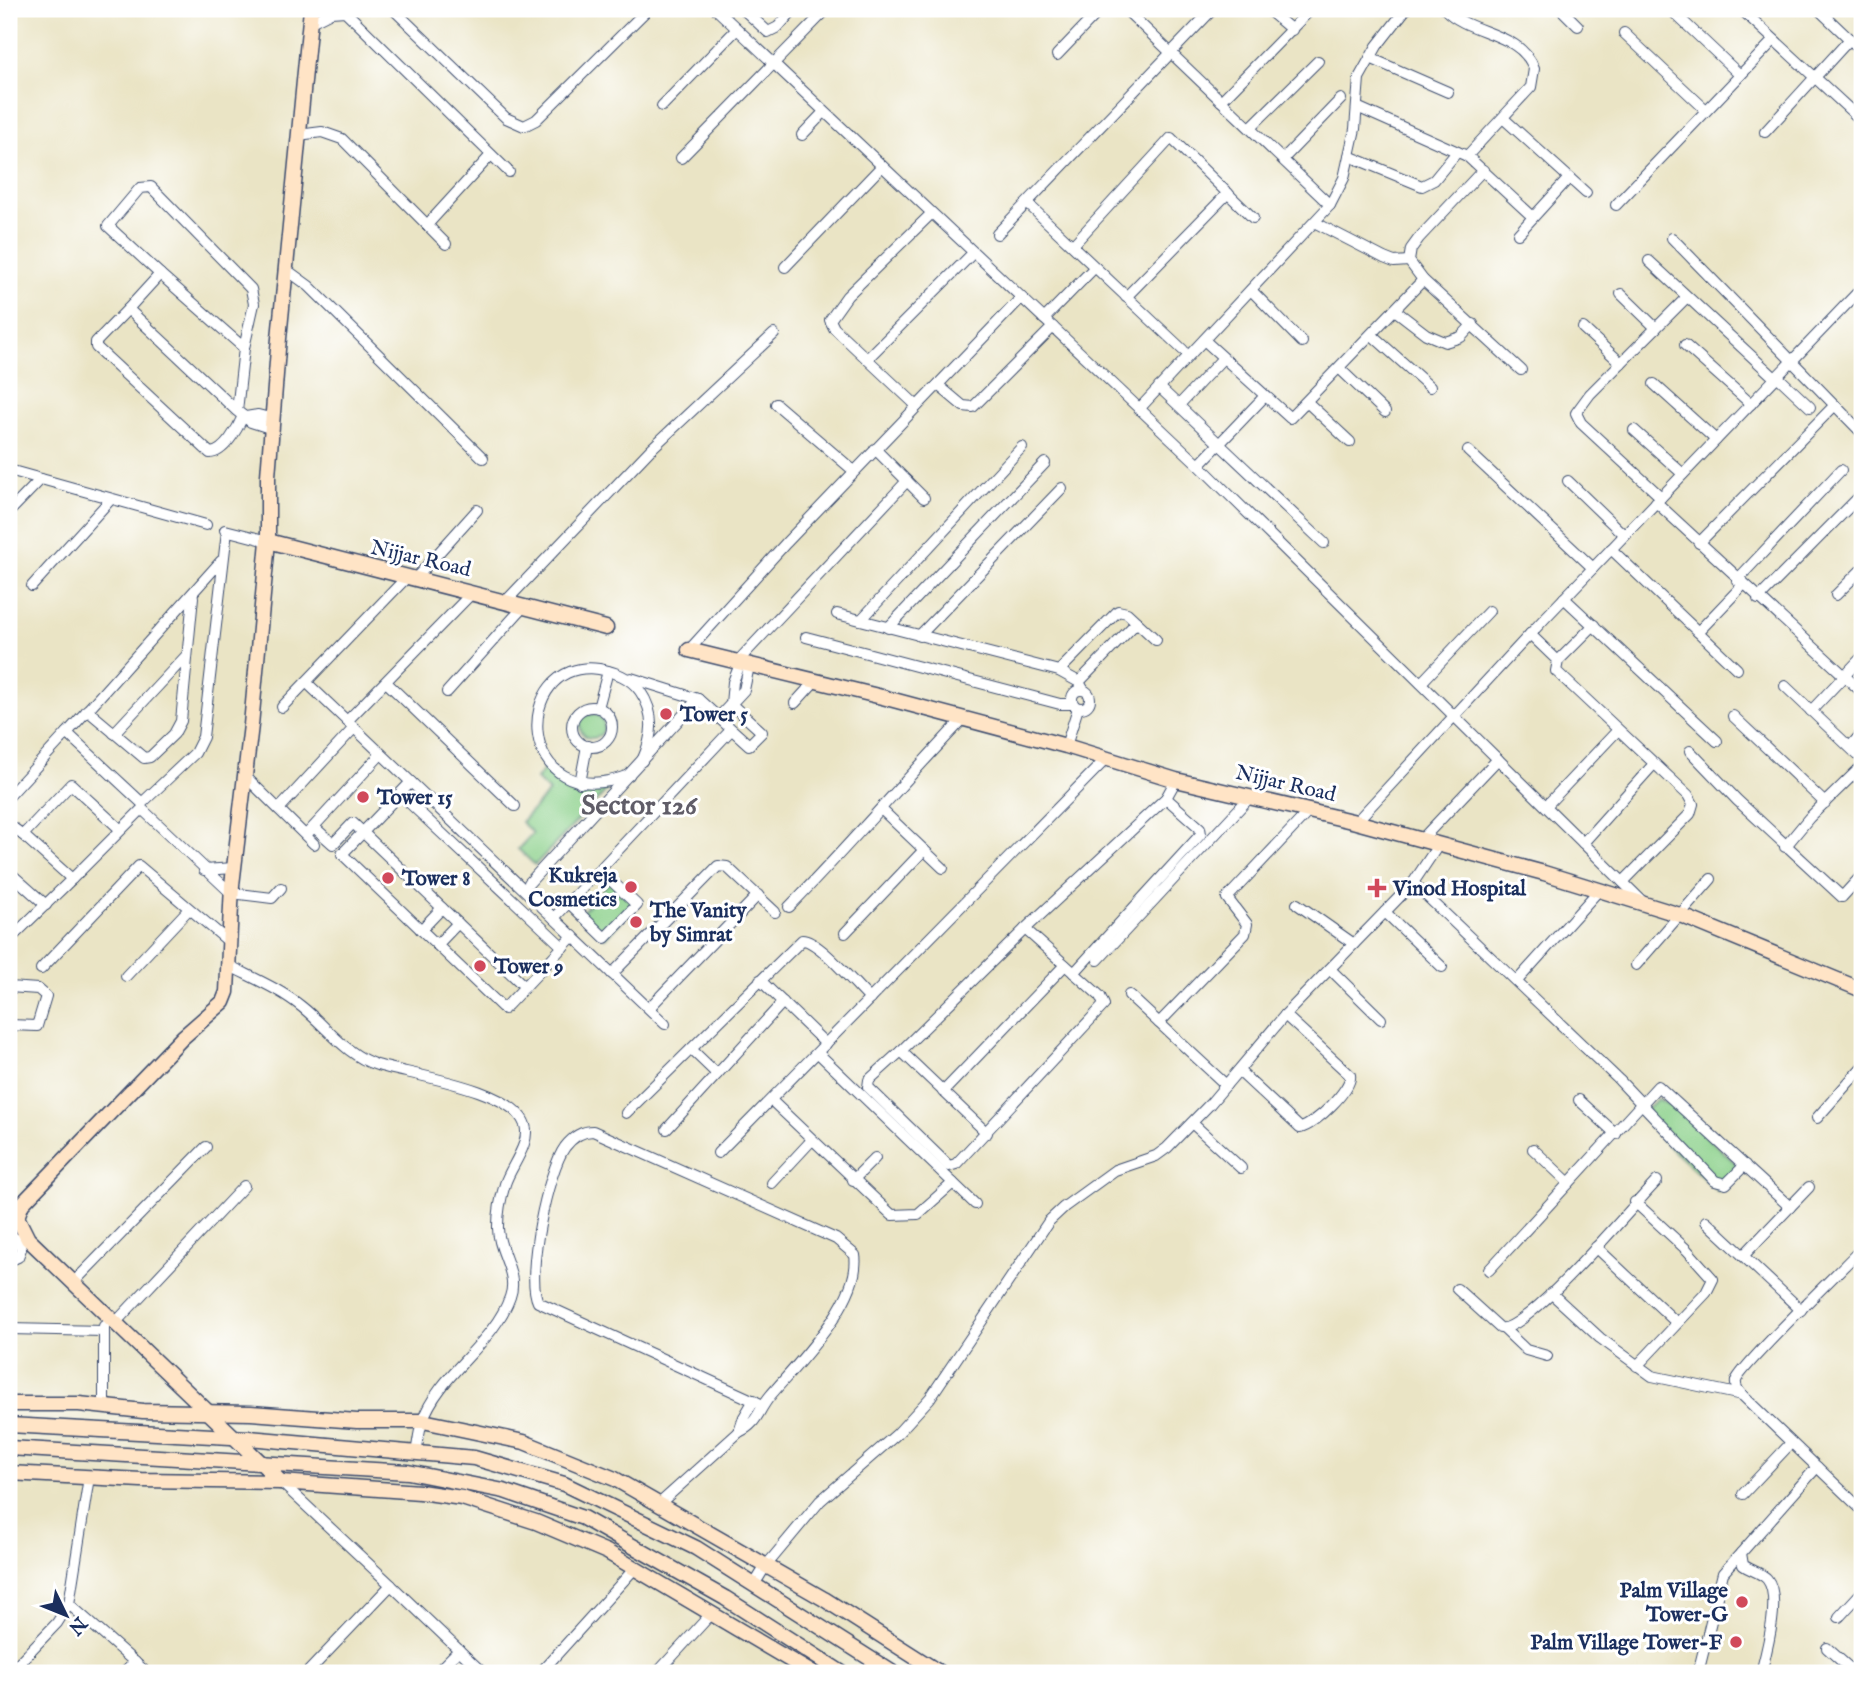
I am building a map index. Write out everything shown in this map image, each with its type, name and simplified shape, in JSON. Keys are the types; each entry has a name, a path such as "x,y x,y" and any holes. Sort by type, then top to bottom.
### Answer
{"street":[{"path":"393,9 506,118 523,126 536,120 648,9"},
{"path":"716,9 1199,465 1645,903"},
{"path":"743,9 763,30"},
{"path":"750,41 763,30 774,30 794,9"},
{"path":"681,158 827,9"},
{"path":"1057,55 1101,9"},
{"path":"1125,9 1330,205"},
{"path":"997,234 1213,9"},
{"path":"1267,9 1292,30"},
{"path":"1221,101 1311,9"},
{"path":"1139,409 1330,205 1344,178 1357,107 1359,78 1370,58 1406,9"},
{"path":"1349,156 1422,186 1434,180 1503,118 1531,87 1534,77 1531,61 1514,45 1455,17 1445,9"},
{"path":"1560,9 1578,26"},
{"path":"1670,9 1740,75"},
{"path":"1741,9 1862,121"},
{"path":"1818,9 1862,51"},
{"path":"9,1261 20,1253 22,1239 17,1223 22,1204 183,1037 223,1002 228,987 231,893 268,541 268,476 311,15 345,11 509,172"},
{"path":"662,106 737,29"},
{"path":"1624,33 1706,110"},
{"path":"1765,132 1850,39"},
{"path":"1616,205 1773,40"},
{"path":"1370,58 1448,92"},
{"path":"1251,127 1318,61"},
{"path":"1283,159 1341,99"},
{"path":"1357,107 1462,154 1483,170 1532,217"},
{"path":"802,135 824,112"},
{"path":"1503,118 1586,193"},
{"path":"298,135 322,132 342,139 446,244"},
{"path":"1073,245 1171,138 1253,218"},
{"path":"427,225 491,155"},
{"path":"785,267 882,166"},
{"path":"1483,170 1419,238 1411,249 1409,261 1423,280 1521,370"},
{"path":"1518,234 1569,178"},
{"path":"159,274 96,342 96,347 210,453 217,452 237,429 242,415 244,348 254,304 251,289 151,187 140,188 108,226 244,348"},
{"path":"1126,297 1228,193"},
{"path":"1028,204 1183,350"},
{"path":"917,405 834,328 831,316 891,251 931,214"},
{"path":"1316,223 1384,258 1394,262 1409,261"},
{"path":"1672,239 1862,433"},
{"path":"867,359 972,253"},
{"path":"1649,261 1810,407"},
{"path":"1044,319 1095,267"},
{"path":"287,270 309,286 483,458"},
{"path":"1204,340 1290,418 1423,280"},
{"path":"1356,822 1564,598 1862,288"},
{"path":"1251,290 1302,342"},
{"path":"1622,295 1656,328"},
{"path":"1687,297 1580,405 1578,419 1740,583 1862,692"},
{"path":"689,650 854,471 1021,298"},
{"path":"128,309 242,415 274,424"},
{"path":"1396,311 1426,334 1445,342 1461,337 1474,324"},
{"path":"938,384 963,406 973,407 1053,327"},
{"path":"1584,328 1621,363"},
{"path":"507,600 651,449 774,334"},
{"path":"1372,335 1430,387"},
{"path":"1685,345 1751,404"},
{"path":"1179,405 1223,358"},
{"path":"1340,369 1385,412"},
{"path":"1654,384 1716,440"},
{"path":"1159,387 1324,543"},
{"path":"1199,465 1264,397"},
{"path":"1307,402 1350,442"},
{"path":"776,404 854,471"},
{"path":"1699,543 1835,405"},
{"path":"1634,430 1683,474"},
{"path":"861,620 1022,447"},
{"path":"875,449 924,498"},
{"path":"1468,451 1593,568"},
{"path":"888,628 1045,463"},
{"path":"9,470 206,525"},
{"path":"1698,632 1841,470"},
{"path":"9,512 41,479"},
{"path":"718,718 746,685 742,664 907,481"},
{"path":"1567,481 1624,535"},
{"path":"919,636 1062,488"},
{"path":"1758,598 1862,494"},
{"path":"32,586 111,499"},
{"path":"282,707 477,510"},
{"name":"Nijjar Road","path":"221,561 226,530 507,600 607,628"},
{"path":"1611,549 1737,669"},
{"path":"9,796 193,596 221,561"},
{"path":"67,733 142,803 195,753 203,737 221,561"},
{"path":"1836,595 1862,569"},
{"path":"279,809 386,681 473,592"},
{"path":"87,710 146,758 174,734 181,721 193,596"},
{"path":"1564,598 1717,741"},
{"path":"447,692 525,605"},
{"path":"1059,671 1114,613 1122,610 1156,640"},
{"path":"1421,684 1489,611"},
{"path":"806,637 1060,704 1087,706 1090,701 1088,692 1059,671 837,614"},
{"path":"1066,746 1076,706 1072,695 1138,622"},
{"path":"1594,625 1558,661 1556,671 1688,795 1693,808 1623,882"},
{"path":"1530,634 1558,661"},
{"name":"Nijjar Road","path":"689,650 1066,746 1176,780 1356,822 1645,903 1862,990"},
{"path":"114,733 187,656"},
{"path":"1811,711 1862,657"},
{"path":"629,775 596,785 580,783 564,777 546,759 536,737 536,720 540,704 561,678 576,670 608,671 698,699 749,745 762,732 731,704"},
{"path":"598,708 608,671"},
{"path":"624,676 646,699 651,714 652,730 642,761"},
{"path":"386,681 515,806"},
{"path":"795,703 816,681"},
{"path":"306,682 665,1024"},
{"path":"1785,686 1862,759"},
{"path":"529,883 698,699"},
{"path":"598,708 610,719 611,731 605,741 587,746 576,739 573,719 582,709 598,708"},
{"path":"1733,716 1825,803"},
{"path":"789,907 963,719"},
{"path":"554,919 731,730"},
{"path":"1547,805 1618,730"},
{"path":"1850,747 1862,733"},
{"path":"580,783 587,746"},
{"path":"1690,751 1842,897 1862,875"},
{"path":"306,835 381,754"},
{"path":"718,1153 1107,758"},
{"path":"1421,840 1498,759"},
{"path":"1583,843 1653,765"},
{"path":"1786,846 1862,766"},
{"path":"245,776 314,844"},
{"path":"1025,929 1104,1000 1101,1011 960,1161 949,1166 869,1087 869,1080 1025,929 1166,797 1176,780"},
{"path":"411,782 342,854 504,1009 573,936"},
{"path":"23,835 71,784 121,830"},
{"path":"400,794 563,947"},
{"path":"1098,960 1251,796"},
{"path":"1073,973 1201,834 1200,828 1166,797"},
{"path":"881,808 943,868"},
{"path":"9,940 142,809 231,893 272,898 281,888"},
{"path":"1160,1023 1245,934 1245,920 1227,898 1310,810"},
{"path":"314,827 333,844 353,823 525,987"},
{"path":"9,825 72,879"},
{"path":"754,1585 765,1567 820,1501 897,1434 930,1398 1049,1221 1115,1170 1156,1156 1192,1123 1285,1015 1413,883 1439,844"},
{"path":"845,933 924,850"},
{"path":"41,969 139,866 229,942"},
{"path":"612,974 718,866 727,867 775,912"},
{"path":"204,870 234,868"},
{"path":"569,903 605,938 637,905 600,870"},
{"path":"9,872 46,905"},
{"path":"1636,965 1711,879"},
{"path":"1413,883 1517,981 1720,1184 1726,1184 1745,1165"},
{"path":"1517,981 1600,890"},
{"path":"649,1008 758,895"},
{"path":"1297,904 1354,944"},
{"path":"421,930 442,908"},
{"path":"126,976 188,909"},
{"path":"1385,912 1442,967"},
{"path":"437,945 458,923"},
{"path":"626,1113 797,942 805,939 819,948 870,999"},
{"path":"228,965 301,1005 368,1062 499,1100 520,1116 525,1124 524,1142 505,1183 498,1224 498,1242 512,1276 510,1297 493,1327 452,1375 423,1420 416,1453"},
{"path":"943,1092 1065,965"},
{"path":"1330,969 1381,1019"},
{"path":"761,980 826,1044"},
{"path":"9,988 38,989 46,996 37,1026 9,1025 9,1039"},
{"path":"1129,995 1226,1085"},
{"path":"667,1129 783,1002"},
{"path":"1239,1071 1300,1128 1312,1124 1348,1086 1350,1075 1285,1015"},
{"path":"691,1049 717,1074"},
{"path":"901,1051 987,1133"},
{"path":"818,1052 975,1204"},
{"path":"1817,1118 1862,1067"},
{"path":"1489,1270 1658,1086 1790,1207"},
{"path":"771,1100 887,1212 901,1216 918,1214 953,1182"},
{"path":"1579,1100 1616,1134"},
{"path":"1192,1123 1241,1168"},
{"path":"659,1504 739,1432 753,1425 759,1403 834,1320 854,1272 855,1255 836,1239 671,1164 593,1131 579,1134 563,1149 537,1236 533,1285 538,1301 759,1403"},
{"path":"772,1183 812,1140"},
{"path":"74,1282 206,1147"},
{"path":"1533,1149 1569,1183"},
{"path":"853,1180 875,1158"},
{"path":"1504,1330 1524,1320 1552,1293 1657,1181"},
{"path":"110,1327 244,1186"},
{"path":"1744,1256 1809,1186"},
{"path":"1635,1202 1687,1250 1713,1279 1706,1293 1637,1366"},
{"path":"1706,1221 1801,1310"},
{"path":"9,1235 22,1239 104,1311 110,1327 104,1407"},
{"path":"1596,1247 1677,1323"},
{"path":"1862,1248 1737,1378 1736,1384 1742,1395 1862,1510"},
{"path":"1457,1289 1526,1350 1547,1356"},
{"path":"1552,1293 1600,1338 1637,1366 1664,1380 1742,1395"},
{"path":"9,1329 110,1327 236,1438 483,1673"},
{"path":"9,1404 356,1421 423,1420 524,1442 615,1479 824,1599 940,1673"},
{"path":"289,1442 295,1417"},
{"path":"9,1425 236,1438 474,1458 564,1483 696,1548 893,1673"},
{"path":"1743,1493 1791,1443"},
{"path":"9,1448 408,1472 504,1491 583,1518 725,1598 842,1673"},
{"path":"1698,1673 1723,1573 1817,1467"},
{"path":"9,1474 281,1482 420,1492 462,1498 572,1536 636,1567 812,1673"},
{"path":"9,1673 57,1623 69,1604 89,1477"},
{"path":"1741,1553 1743,1565 1766,1578 1770,1585 1772,1625 1761,1673"},
{"path":"540,1673 636,1567"},
{"path":"307,1673 391,1585"},
{"path":"1839,1617 1862,1592"},
{"path":"69,1604 147,1673"},
{"path":"657,1673 712,1613"},
{"path":"1827,1648 1855,1673"},
{"path":"436,1673 459,1650"},
{"path":"124,1673 135,1662"}],"green space":[{"path":"592,714 600,718 604,726 600,734 592,738 584,734 580,726 584,718"},
{"path":"548,765 573,787 608,789 535,865 518,849 533,833 521,822 549,792 536,779"},
{"path":"611,880 637,905 605,938 580,914"},
{"path":"1658,1099 1677,1109 1742,1169 1719,1192 1671,1149 1640,1114"}],"place":[{"name":"Tower 5","path":"666,714"},
{"name":"Tower 15","path":"363,797"},
{"name":"Tower 8","path":"388,878"},
{"name":"Kukreja Cosmetics","path":"631,887"},
{"name":"Vinod Hospital","path":"1377,888"},
{"name":"The Vanity by Simrat","path":"636,922"},
{"name":"Tower 9","path":"480,966"},
{"name":"Palm Village Tower-G","path":"1742,1602"},
{"name":"Palm Village Tower-F","path":"1736,1642"}],"district":[{"name":"Sector 126","path":"639,804"}]}
